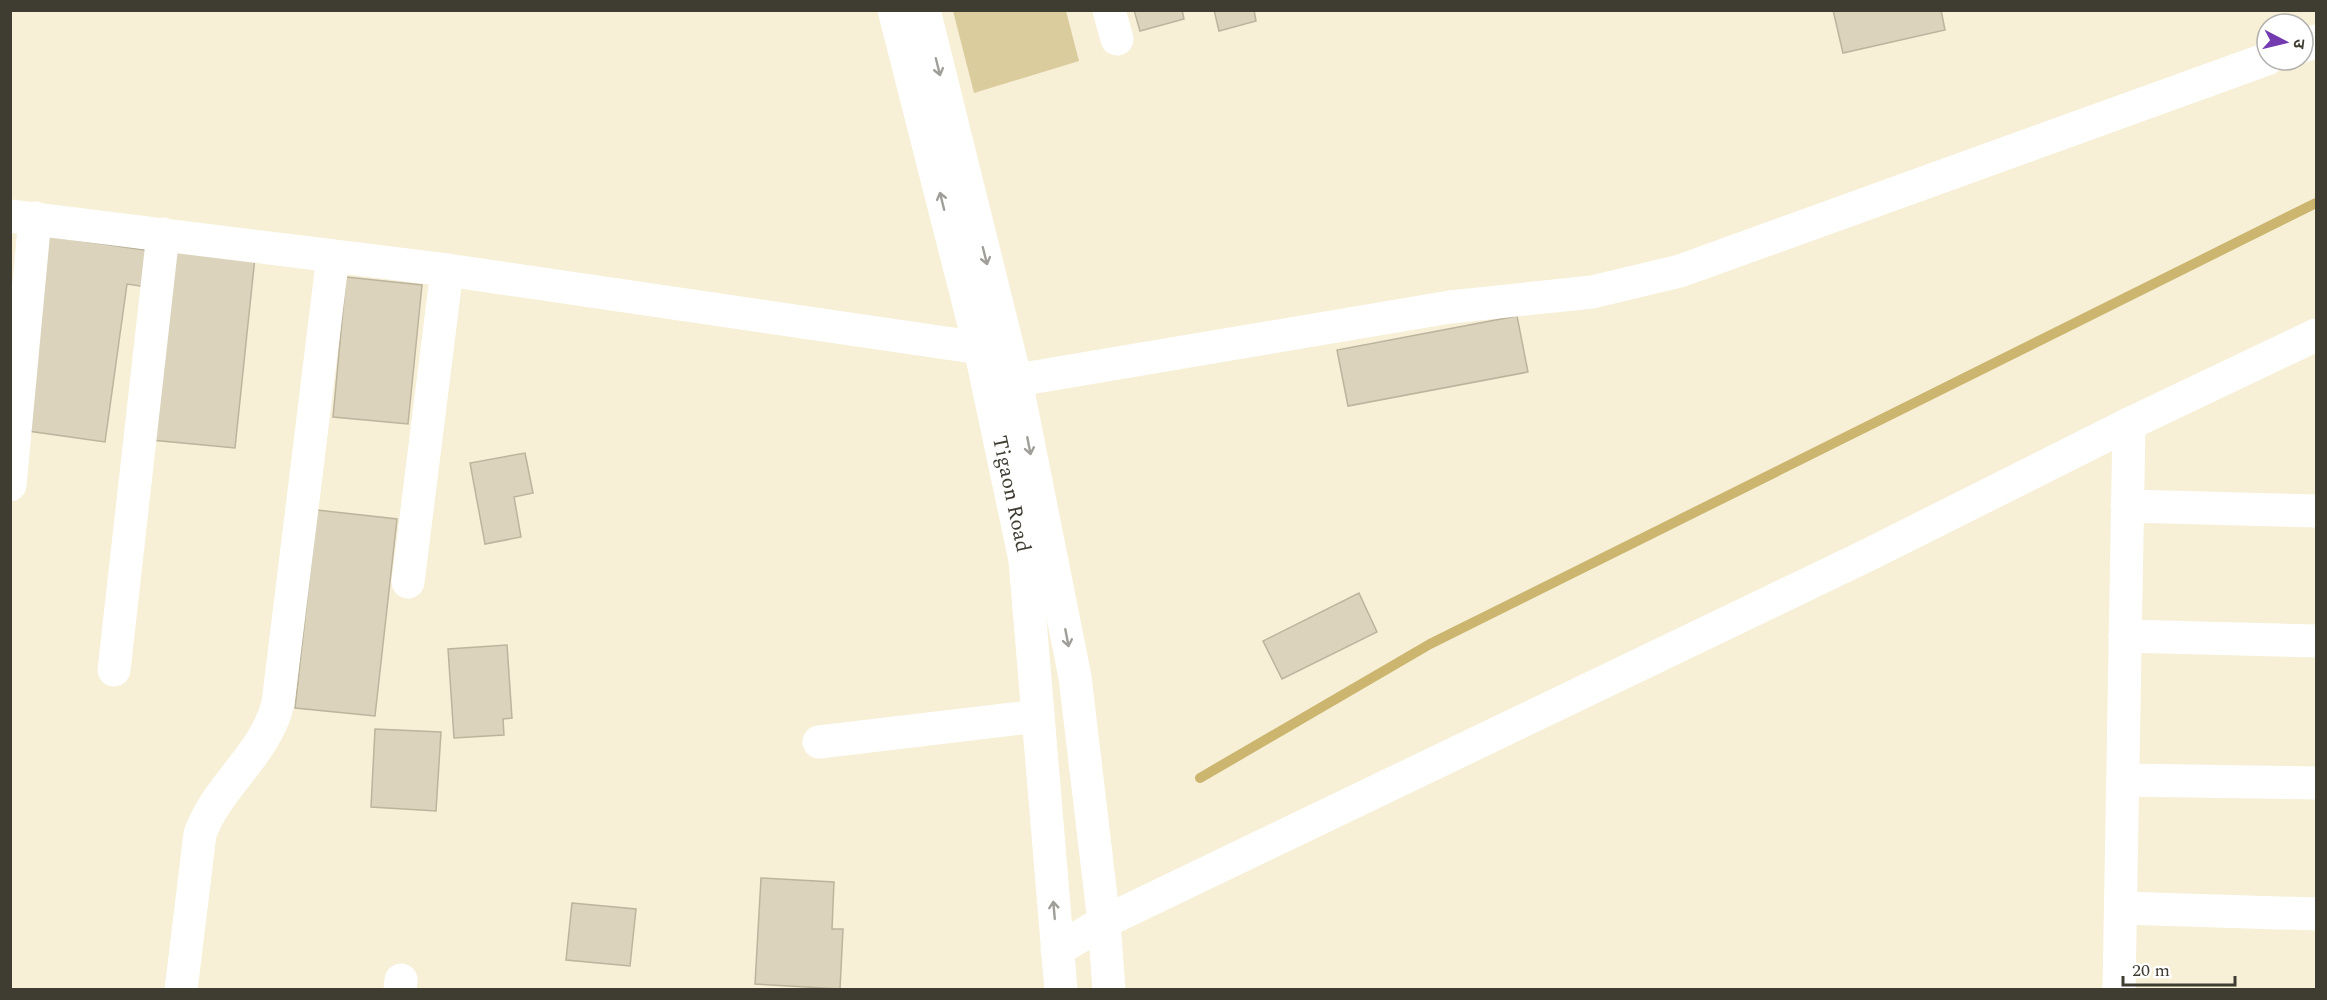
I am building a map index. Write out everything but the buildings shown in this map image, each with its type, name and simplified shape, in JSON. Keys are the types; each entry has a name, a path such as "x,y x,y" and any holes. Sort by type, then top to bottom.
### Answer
{"street":[{"name":"Tigaon Road","path":"894,10 980,348 1002,383 1025,560 1061,990"},
{"path":"924,10 1002,383 1075,677 1104,922 1109,990"},
{"path":"1002,383 1450,307 1592,291 1680,271 2255,63"},
{"path":"10,485 23,217 447,270 980,348"},
{"path":"114,670 163,234"},
{"path":"182,990 200,834 211,810 269,728 278,703 333,256"},
{"path":"408,582 447,270"},
{"path":"1058,950 1104,922 1848,564 2128,424 2316,335"},
{"path":"2119,990 2128,424"},
{"path":"2127,506 2316,511"},
{"path":"2125,636 2316,641"},
{"path":"819,742 1038,716"},
{"path":"2122,780 2316,783"},
{"path":"2121,908 2316,914"}],"shaded area":[{"path":"953,11 1066,11 1079,61 974,93"}],"waterway":[{"path":"1200,778 1430,644 2316,203"}]}
